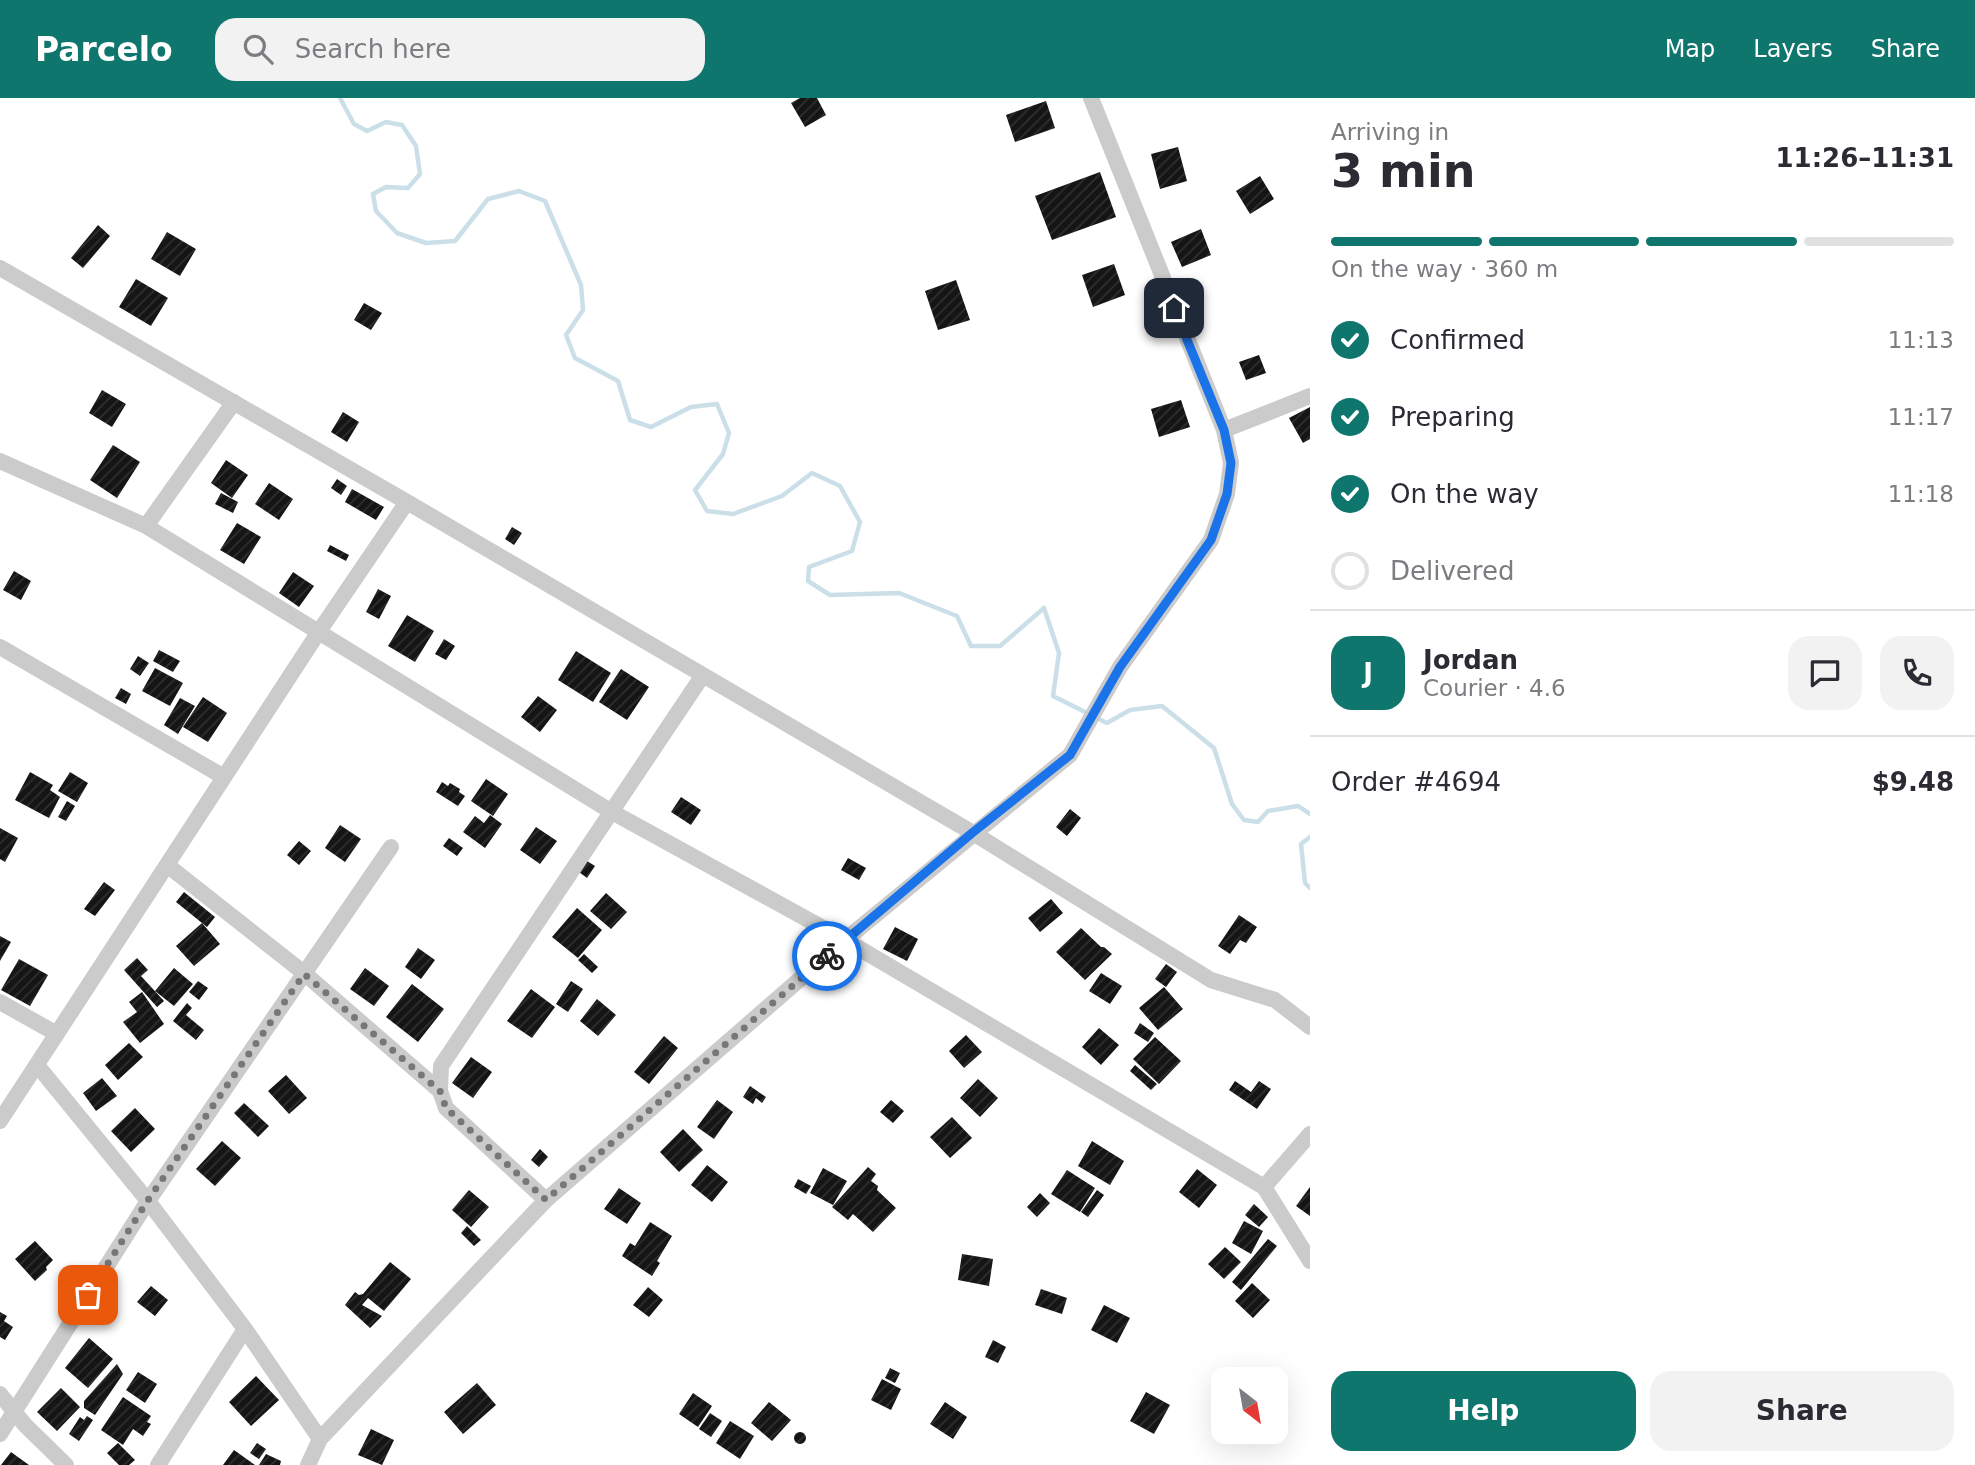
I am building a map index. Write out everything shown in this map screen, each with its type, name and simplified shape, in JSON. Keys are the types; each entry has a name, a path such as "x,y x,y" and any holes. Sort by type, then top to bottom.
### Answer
{"street":[{"path":"308,1465 320,1439 546,1200 845,940 1070,755 1120,667 1211,540 1227,494 1231,463 1224,430 1091,98"},
{"path":"0,268 407,502 972,833 1211,980 1275,1000 1310,1027"},
{"path":"1224,430 1310,397"},
{"path":"146,526 234,402"},
{"path":"0,461 146,526 612,812 845,940 1264,1187 1310,1261"},
{"path":"0,1121 318,633 407,502"},
{"path":"0,647 224,778"},
{"path":"546,1200 446,1108 440,1091 441,1066 703,675"},
{"path":"0,1434 148,1200 391,847"},
{"path":"167,865 304,974 440,1091"},
{"path":"0,1002 57,1034"},
{"path":"37,1065 148,1200 245,1329 320,1439"},
{"path":"1264,1187 1310,1134"},
{"path":"158,1465 245,1329"},
{"path":"0,1394 66,1465"}],"building":[{"path":"800,98 817,98 826,115 805,127 791,103"},
{"path":"1046,101 1055,128 1015,142 1006,115"},
{"path":"1178,147 1187,181 1160,189 1151,154"},
{"path":"1100,172 1116,217 1052,240 1035,196"},
{"path":"1260,176 1274,199 1250,214 1236,191"},
{"path":"98,225 110,236 83,268 71,258"},
{"path":"1201,229 1211,255 1182,267 1171,242"},
{"path":"167,232 196,249 180,276 151,259"},
{"path":"1114,264 1125,295 1093,307 1082,275"},
{"path":"136,279 168,298 151,326 119,307"},
{"path":"956,280 970,320 938,330 925,291"},
{"path":"364,303 382,313 371,330 354,320"},
{"path":"1259,355 1266,373 1246,380 1239,362"},
{"path":"102,390 126,404 112,427 89,413"},
{"path":"1181,400 1190,427 1159,437 1151,409"},
{"path":"1310,407 1310,439 1303,443 1289,418"},
{"path":"343,412 359,422 347,442 331,432"},
{"path":"113,445 140,462 117,498 90,480"},
{"path":"226,460 248,475 232,498 211,483"},
{"path":"337,479 347,486 341,495 331,488"},
{"path":"269,483 293,499 279,520 255,504"},
{"path":"352,489 384,507 376,520 345,502"},
{"path":"221,493 238,502 233,513 215,504"},
{"path":"237,523 261,537 244,564 220,550"},
{"path":"512,527 522,533 514,545 505,539"},
{"path":"330,545 349,555 346,561 327,551"},
{"path":"14,571 31,581 21,600 3,590"},
{"path":"293,572 314,586 299,607 279,593"},
{"path":"378,589 391,596 379,619 366,612"},
{"path":"407,615 434,631 415,662 388,646"},
{"path":"444,639 455,646 446,660 435,654"},
{"path":"159,650 180,661 173,672 153,661"},
{"path":"576,651 611,673 593,702 558,680"},
{"path":"138,656 149,663 140,676 130,669"},
{"path":"155,668 183,683 170,706 142,691"},
{"path":"621,669 649,687 627,720 599,702"},
{"path":"121,688 131,694 126,704 115,698"},
{"path":"538,696 557,710 540,732 521,717"},
{"path":"203,697 227,713 208,742 183,727"},
{"path":"180,698 195,706 178,734 164,725"},
{"path":"30,772 53,785 50,790 60,797 49,818 15,800"},
{"path":"70,772 88,783 77,802 58,791"},
{"path":"486,779 508,794 493,816 471,801"},
{"path":"442,782 460,789 459,792 465,796 458,806 436,792"},
{"path":"681,797 701,810 691,825 671,812"},
{"path":"67,801 75,806 66,821 58,817"},
{"path":"1070,809 1081,818 1067,836 1056,827"},
{"path":"490,815 502,824 485,848 463,832 475,816 484,823"},
{"path":"340,825 361,839 345,862 325,848"},
{"path":"536,827 557,841 540,864 520,850"},
{"path":"0,828 18,838 5,862 0,859"},
{"path":"449,838 463,848 457,856 443,846"},
{"path":"299,841 311,851 299,865 287,855"},
{"path":"848,858 866,868 859,880 841,870"},
{"path":"587,861 595,866 587,878 579,872"},
{"path":"104,882 115,890 95,916 84,909"},
{"path":"184,892 215,917 207,927 176,902"},
{"path":"606,893 627,912 611,929 590,911"},
{"path":"1051,899 1063,913 1040,932 1028,918"},
{"path":"577,908 602,930 578,958 552,937"},
{"path":"1239,915 1257,927 1246,943 1240,940 1230,954 1218,946"},
{"path":"202,923 220,944 194,966 176,946"},
{"path":"895,927 918,939 907,961 883,949"},
{"path":"1081,928 1112,954 1085,980 1056,952"},
{"path":"0,936 11,942 0,961"},
{"path":"418,948 435,960 421,979 405,967"},
{"path":"584,954 598,967 592,973 578,960"},
{"path":"137,958 148,970 141,976 164,1001 157,1007 124,970"},
{"path":"19,959 48,975 30,1006 1,990"},
{"path":"1166,964 1177,972 1166,987 1155,979"},
{"path":"174,968 193,984 174,1006 155,991"},
{"path":"365,968 389,986 374,1006 350,989"},
{"path":"1101,973 1122,986 1110,1004 1089,991"},
{"path":"198,981 208,988 199,1000 189,992"},
{"path":"571,981 583,989 568,1012 556,1004"},
{"path":"412,984 444,1009 418,1042 386,1017"},
{"path":"1164,987 1183,1009 1158,1030 1139,1008"},
{"path":"531,989 555,1007 532,1038 507,1021"},
{"path":"142,992 164,1024 140,1043 123,1022 137,1012 129,1002"},
{"path":"597,999 616,1015 598,1036 580,1021"},
{"path":"187,1003 192,1008 186,1015 204,1030 196,1040 173,1021"},
{"path":"1140,1023 1154,1033 1148,1042 1134,1033"},
{"path":"1099,1028 1119,1045 1101,1065 1082,1047"},
{"path":"966,1035 982,1052 964,1068 949,1051"},
{"path":"664,1036 678,1048 649,1084 634,1072"},
{"path":"1155,1037 1181,1061 1159,1084 1133,1059"},
{"path":"129,1043 143,1057 118,1080 105,1065"},
{"path":"471,1057 492,1072 473,1098 452,1083"},
{"path":"1135,1065 1157,1084 1151,1090 1130,1071"},
{"path":"286,1075 307,1098 289,1114 268,1091"},
{"path":"102,1078 117,1096 96,1111 83,1093"},
{"path":"978,1079 998,1098 980,1117 960,1098"},
{"path":"1235,1081 1251,1092 1259,1081 1271,1089 1257,1109 1229,1090"},
{"path":"750,1086 766,1097 762,1103 756,1098 753,1104 743,1097"},
{"path":"717,1100 733,1112 714,1139 697,1127"},
{"path":"891,1100 904,1111 893,1123 880,1112"},
{"path":"244,1103 269,1126 258,1137 234,1113"},
{"path":"135,1108 155,1129 131,1152 111,1131"},
{"path":"952,1117 972,1138 950,1158 930,1137"},
{"path":"683,1129 703,1150 679,1172 660,1152"},
{"path":"222,1141 241,1158 215,1186 196,1169"},
{"path":"1092,1141 1124,1161 1110,1185 1078,1166"},
{"path":"540,1149 548,1157 539,1167 531,1160"},
{"path":"707,1165 728,1182 712,1202 691,1185"},
{"path":"868,1167 876,1174 871,1181 878,1186 877,1190 896,1208 873,1232 853,1214 848,1220 832,1207"},
{"path":"823,1168 847,1181 833,1205 810,1193"},
{"path":"1197,1169 1217,1185 1199,1208 1179,1192"},
{"path":"1067,1170 1095,1188 1080,1212 1051,1194"},
{"path":"798,1179 811,1186 806,1194 794,1187"},
{"path":"1310,1187 1310,1216 1296,1206"},
{"path":"619,1188 641,1203 627,1224 604,1209"},
{"path":"469,1190 489,1207 471,1227 452,1210"},
{"path":"1097,1190 1104,1195 1088,1217 1081,1212"},
{"path":"1040,1193 1050,1203 1037,1217 1027,1207"},
{"path":"1254,1204 1268,1217 1259,1227 1245,1215"},
{"path":"1244,1221 1263,1231 1251,1254 1232,1243"},
{"path":"650,1222 672,1236 657,1261 660,1263 652,1276 622,1256 630,1243 635,1246"},
{"path":"467,1226 481,1240 474,1246 461,1233"},
{"path":"1268,1239 1277,1246 1241,1290 1232,1282"},
{"path":"35,1241 53,1260 35,1281 15,1259"},
{"path":"1225,1247 1241,1262 1224,1279 1208,1264"},
{"path":"962,1254 993,1259 989,1286 958,1280"},
{"path":"390,1262 411,1279 384,1311 368,1298 362,1305 382,1316 370,1328 345,1305 355,1292 363,1294"},
{"path":"1252,1283 1270,1300 1253,1318 1235,1301"},
{"path":"151,1286 168,1300 155,1316 137,1302"},
{"path":"648,1287 663,1300 649,1317 633,1305"},
{"path":"1041,1289 1067,1298 1062,1314 1035,1305"},
{"path":"1104,1305 1130,1318 1117,1343 1091,1330"},
{"path":"0,1312 7,1316 4,1321 13,1327 5,1340 0,1337"},
{"path":"89,1338 113,1359 88,1388 65,1368"},
{"path":"993,1340 1006,1347 998,1363 985,1357"},
{"path":"117,1364 123,1374 95,1415 84,1408 84,1401"},
{"path":"890,1368 900,1373 895,1383 885,1378"},
{"path":"138,1372 157,1384 145,1403 126,1390"},
{"path":"256,1376 279,1400 251,1426 229,1402"},
{"path":"882,1379 901,1389 891,1410 871,1400"},
{"path":"477,1383 496,1405 463,1434 444,1412"},
{"path":"61,1388 80,1407 57,1431 37,1412"},
{"path":"1146,1392 1170,1405 1154,1434 1130,1421"},
{"path":"693,1393 712,1406 698,1427 679,1414"},
{"path":"123,1397 151,1416 147,1422 151,1424 143,1436 133,1429 123,1445 101,1430"},
{"path":"769,1402 791,1420 772,1441 751,1423"},
{"path":"945,1402 967,1417 953,1439 930,1424"},
{"path":"710,1413 722,1421 711,1437 699,1429"},
{"path":"87,1416 93,1420 79,1441 69,1434 80,1417 84,1420"},
{"path":"730,1421 754,1436 740,1459 716,1443"},
{"path":"371,1429 394,1440 382,1465 358,1455"},
{"path":"795,1433 805,1433 805,1443 795,1443"},
{"path":"118,1443 135,1460 129,1465 119,1465 107,1453"},
{"path":"257,1443 266,1449 259,1459 250,1453"},
{"path":"234,1450 255,1465 223,1465"},
{"path":"11,1452 29,1465 1,1465"},
{"path":"266,1454 281,1461 280,1465 259,1465"}],"waterway":[{"path":"340,98 354,124 367,131 386,122 402,125 416,146 420,174 408,188 386,187 373,194 376,211 397,233 426,243 455,241 488,199 519,191 545,201 581,285 583,310 566,335 575,358 618,381 630,420 651,427 691,407 717,404 729,433 723,454 695,490 707,511 733,514 782,496 812,473 840,486 860,522 852,551 809,567 808,581 830,595 899,593 957,616 971,646 1000,646 1044,608 1059,653 1053,696 1107,723 1130,710 1162,706 1214,748 1232,804 1244,820 1258,822 1268,811 1298,806 1310,814"},
{"path":"1310,837 1301,844 1305,883 1310,888"}],"way so far":[{"path":"88,1295 148,1200 304,974 440,1091 446,1108 546,1200 827,956"}],"route":[{"path":"827,956 972,833 1070,755 1120,667 1211,540 1227,494 1231,463 1224,430 1174,308"}]}
